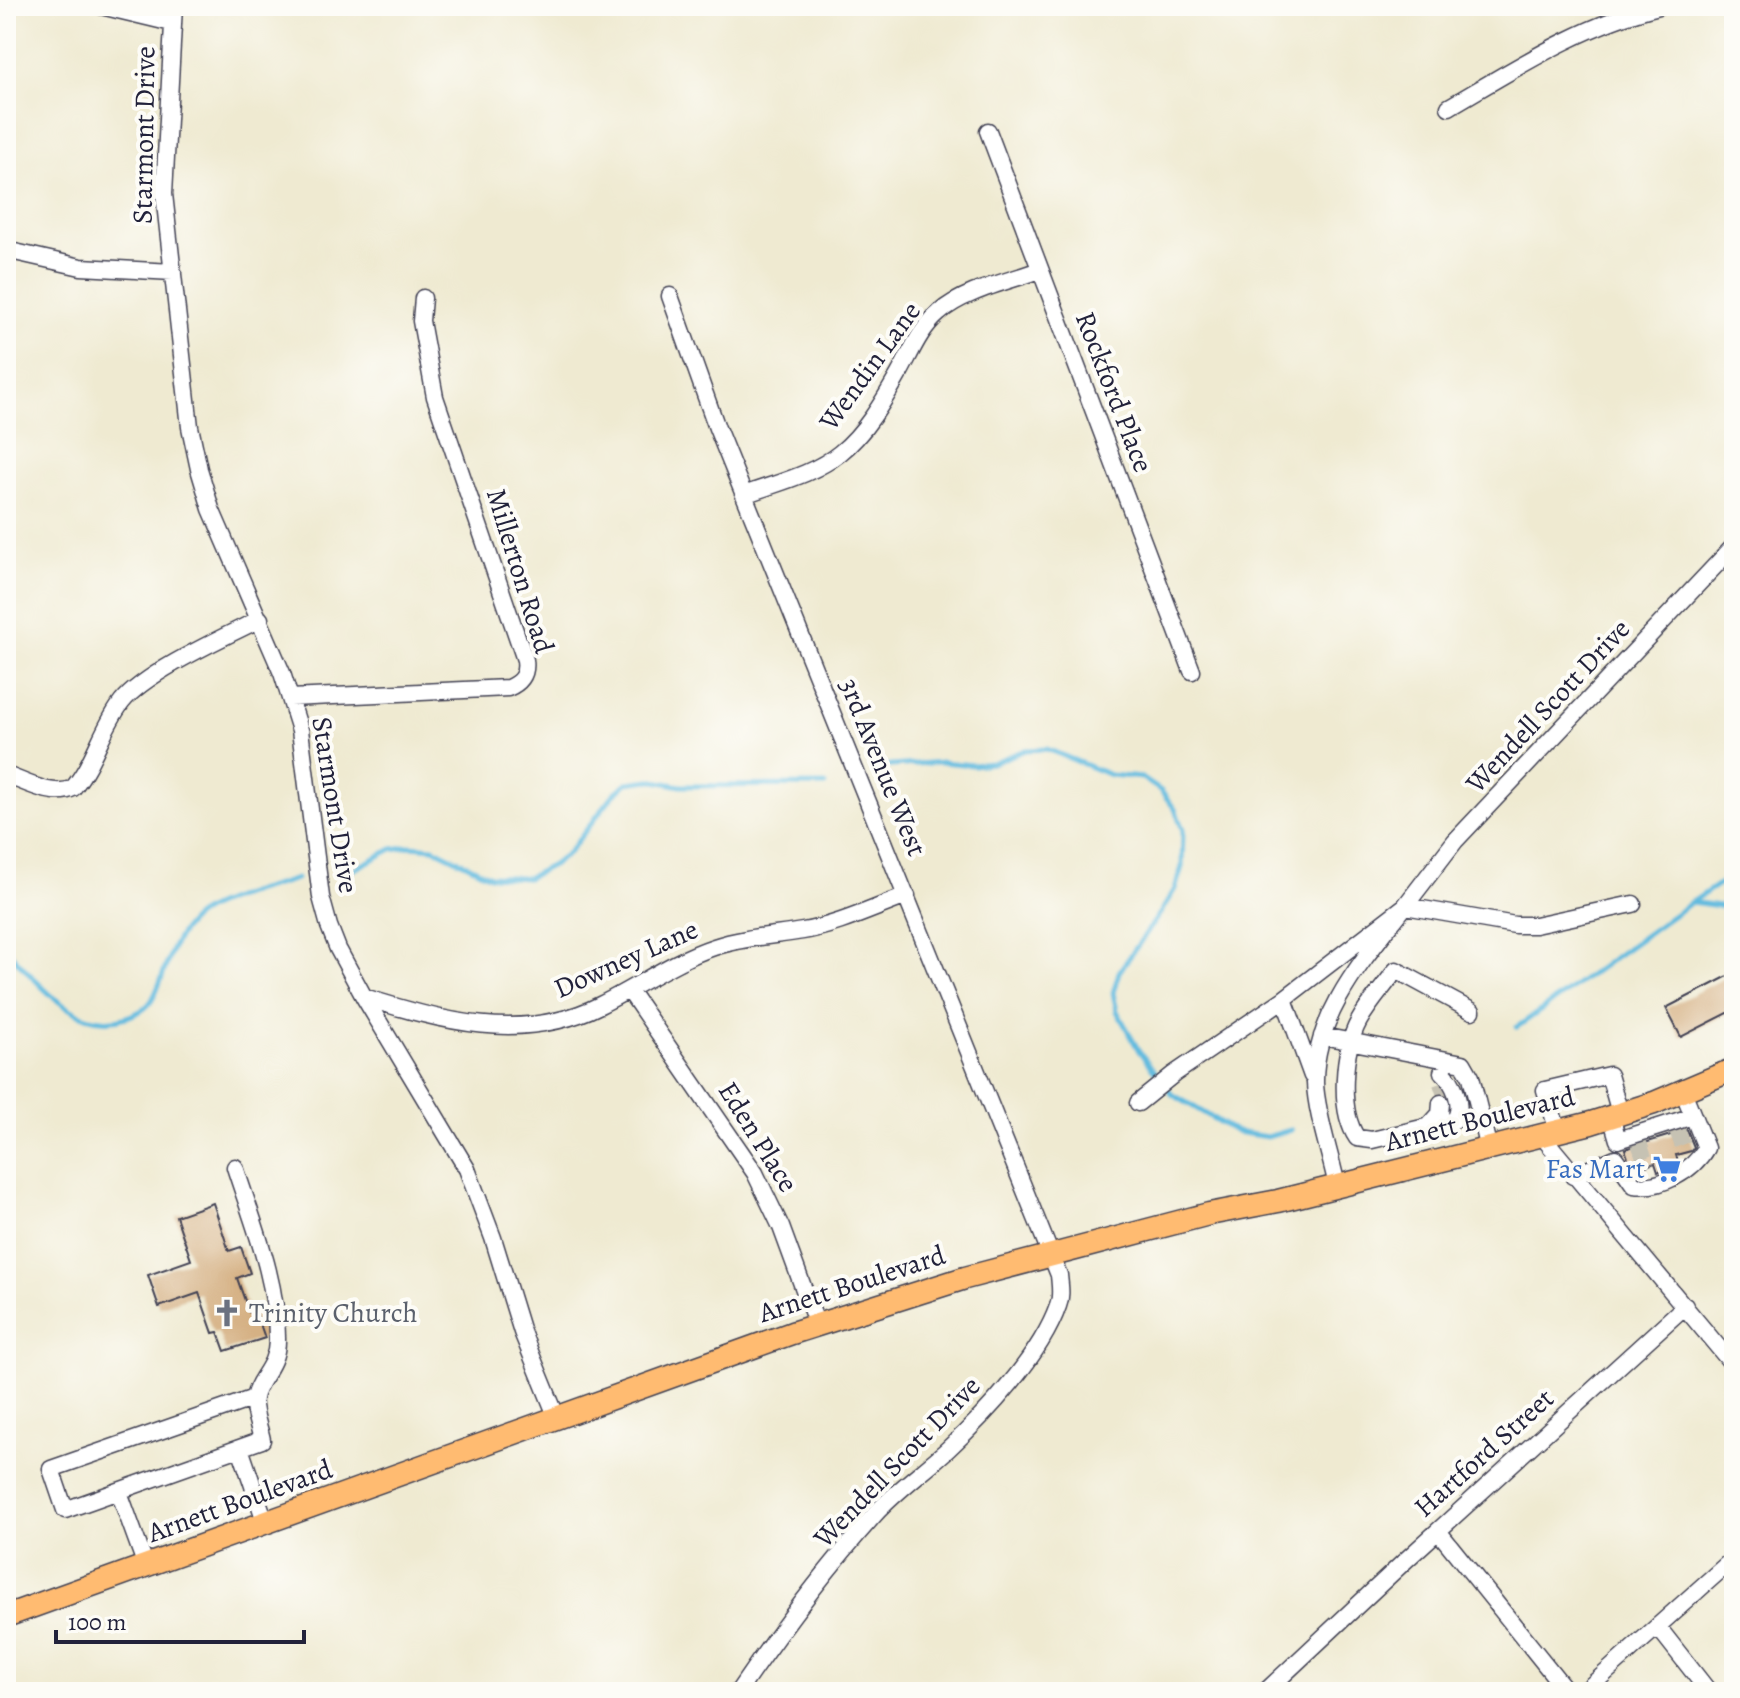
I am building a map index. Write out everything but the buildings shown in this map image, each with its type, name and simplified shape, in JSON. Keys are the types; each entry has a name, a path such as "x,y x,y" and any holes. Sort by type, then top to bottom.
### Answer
{"main road":[{"name":"Arnett Boulevard","path":"6,1616 817,1325 965,1278 1209,1214 1550,1134 1616,1115 1734,1069"}],"street":[{"path":"101,6 173,14"},
{"path":"1449,107 1574,38 1610,21 1659,6"},
{"name":"Starmont Drive","path":"173,14 164,194 190,427 199,469 211,509 260,619 300,730 321,897 338,949 467,1169 493,1238 526,1343 557,1418"},
{"name":"Rockford Place","path":"988,131 1192,671"},
{"path":"6,250 81,267 173,272"},
{"name":"Wendin Lane","path":"744,495 814,469 840,453 855,439 876,411 916,340 941,310 957,300 1040,270"},
{"name":"3rd Avenue West","path":"670,296 744,495 1051,1257"},
{"name":"Millerton Road","path":"290,698 508,688 517,684 526,669 435,397 421,321 423,298"},
{"name":"Wendell Scott Drive","path":"1315,1087 1316,1062 1322,1036 1350,979 1455,841 1734,546"},
{"path":"6,775 56,793 73,788 123,701 145,682 181,660 260,619"},
{"name":"Downey Lane","path":"364,997 444,1020 510,1027 572,1017 629,990 660,969 701,951 761,935 828,925 907,896"},
{"path":"1405,906 1515,925 1535,925 1633,904"},
{"name":"Wendell Scott Drive","path":"1142,1100 1174,1074 1284,999 1405,906"},
{"path":"1322,1036 1351,1042 1452,1080 1458,1115 1455,1120 1372,1140 1357,1138 1349,1126 1344,1080 1351,1042 1357,1023 1396,970 1472,1011"},
{"name":"Eden Place","path":"629,990 755,1173 781,1227 817,1325"},
{"name":"Wendell Scott Drive","path":"1284,999 1315,1087 1337,1186"},
{"path":"1440,1075 1463,1063 1471,1077 1489,1149"},
{"path":"1683,1091 1706,1148 1699,1160 1688,1160 1675,1177 1634,1185 1615,1158 1618,1140 1609,1075 1545,1090 1550,1134 1573,1176 1734,1366"},
{"path":"1430,1125 1440,1114 1444,1102 1448,1122"},
{"path":"1618,1140 1638,1139 1693,1116"},
{"path":"1573,1176 1615,1158"},
{"path":"1647,1166 1653,1183"},
{"path":"235,1167 270,1284 277,1341 275,1358 254,1398 262,1440 65,1510 51,1469 254,1398"},
{"name":"Wendell Scott Drive","path":"738,1692 794,1611 874,1515 949,1447 1011,1382 1031,1356 1059,1304 1059,1275 1051,1257"},
{"name":"Hartford Street","path":"1265,1692 1685,1306"},
{"path":"240,1448 266,1524"},
{"path":"119,1492 146,1566"},
{"path":"1438,1531 1565,1689 1571,1692"},
{"path":"1584,1692 1734,1558"},
{"path":"1658,1627 1709,1692"}],"waterway":[{"path":"879,767 942,762 992,763 1025,750 1047,749 1110,775 1142,778 1161,791 1175,809 1183,830 1182,867 1175,889 1119,972 1113,993 1117,1011 1139,1051 1172,1094 1236,1132 1267,1137 1291,1130"},
{"path":"345,874 392,849 411,846 433,848 490,876 527,878 556,863 569,852 614,794 627,783 650,780 681,786 825,785"},
{"path":"1517,1027 1734,874"},
{"path":"6,949 59,1002 74,1012 108,1021 127,1017 144,1009 152,1000 178,938 193,919 213,906 296,879"},
{"path":"1691,902 1734,908"}],"tunnel":[{"path":"1441,1083 1447,1101"},
{"path":"1677,1130 1685,1152"},
{"path":"1639,1143 1647,1166"}],"place":[{"name":"Fas Mart","path":"1667,1169"},
{"name":"Trinity Church","path":"227,1313"}]}
